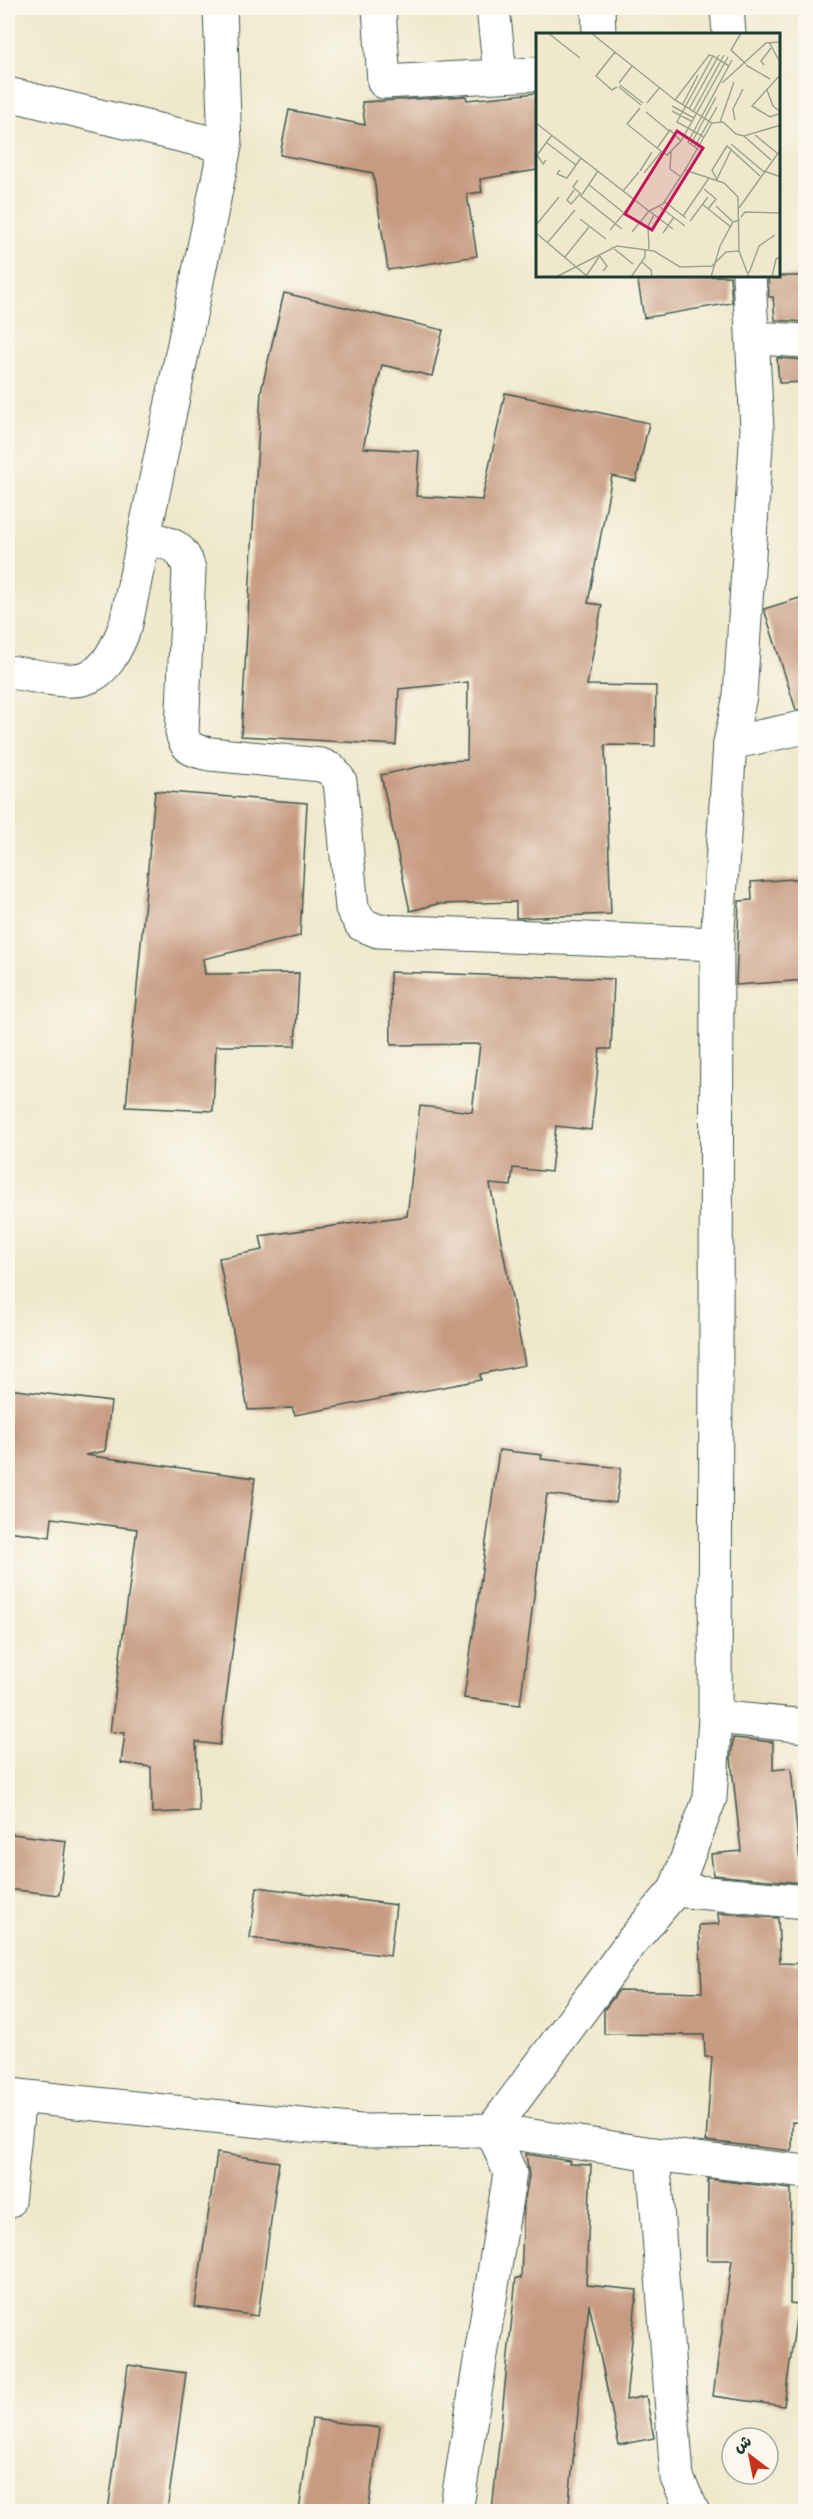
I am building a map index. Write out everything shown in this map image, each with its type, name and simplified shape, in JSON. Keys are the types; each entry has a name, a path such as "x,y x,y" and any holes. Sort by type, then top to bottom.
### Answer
{"street":[{"path":"8,672 84,681 100,672 118,647 126,624 225,146 220,8"},
{"path":"379,8 384,82 500,74 536,74"},
{"path":"493,8 500,74"},
{"path":"598,8 599,33"},
{"path":"727,8 729,33"},
{"path":"8,94 225,146"},
{"path":"492,2130 630,1944 675,1890 710,1798 715,1717 717,944 730,743 740,696 757,429 749,278"},
{"path":"754,338 806,341"},
{"path":"144,536 174,546 185,554 189,569 182,732 184,743 193,750 210,754 321,765 332,770 340,781 352,908 361,924 378,931 717,944"},
{"path":"730,743 806,727"},
{"path":"715,1717 806,1726"},
{"path":"675,1890 806,1902"},
{"path":"8,2202 13,2095 360,2131 492,2130 653,2154 806,2172"},
{"path":"456,2511 510,2173 492,2130"},
{"path":"653,2154 677,2478 693,2511"}],"building":[{"path":"536,93 536,170 480,179 482,192 467,194 477,256 388,270 373,173 280,155 289,110 365,125 362,102 466,96 467,100"},
{"path":"806,276 806,322 775,320 773,297 769,297 768,278"},
{"path":"637,278 730,278 732,303 644,318"},
{"path":"284,293 443,330 432,376 382,365 363,448 419,451 416,496 482,500 505,393 649,423 636,481 612,476 588,603 602,605 587,685 656,686 655,746 605,745 611,914 516,918 516,902 437,904 410,911 381,775 445,761 467,760 468,682 399,689 396,745 241,736 261,391"},
{"path":"777,358 806,360 806,382 779,383"},
{"path":"806,596 806,709 796,710 764,609"},
{"path":"155,791 307,803 300,936 203,959 205,974 299,973 295,1046 216,1046 213,1111 126,1107"},
{"path":"806,878 806,980 736,985 739,901 752,900 751,882"},
{"path":"390,972 614,979 611,1049 600,1049 591,1130 556,1126 551,1172 513,1168 511,1186 490,1184 525,1365 480,1374 481,1380 295,1415 292,1408 248,1410 219,1258 263,1250 260,1236 407,1216 420,1106 472,1112 480,1044 391,1045"},
{"path":"8,1389 111,1402 105,1451 85,1455 255,1478 220,1745 196,1742 199,1811 152,1813 151,1767 121,1763 125,1733 110,1732 137,1529 52,1518 50,1537 8,1531"},
{"path":"499,1450 542,1455 541,1459 621,1468 616,1503 547,1494 520,1705 464,1698"},
{"path":"733,1738 773,1742 773,1770 791,1768 802,1883 713,1875 711,1854 741,1851 731,1758"},
{"path":"12,1834 66,1841 59,1895 8,1889"},
{"path":"257,1887 396,1905 390,1956 250,1938"},
{"path":"718,1913 778,1918 780,1963 806,1964 804,2123 792,2122 792,2151 706,2141 712,2057 705,2057 704,2035 604,2034 604,2010 619,1990 702,1992 699,1925 719,1924"},
{"path":"217,2153 279,2162 258,2316 195,2307"},
{"path":"526,2154 570,2161 569,2164 591,2165 586,2285 637,2290 626,2400 646,2396 654,2438 619,2445 589,2304 568,2511 492,2511 516,2278 521,2279 524,2203 529,2176"},
{"path":"708,2179 791,2189 790,2303 798,2304 784,2406 713,2396 732,2260 707,2260"},
{"path":"128,2365 186,2373 167,2511 108,2511"},
{"path":"312,2419 380,2428 368,2511 299,2511"}]}
